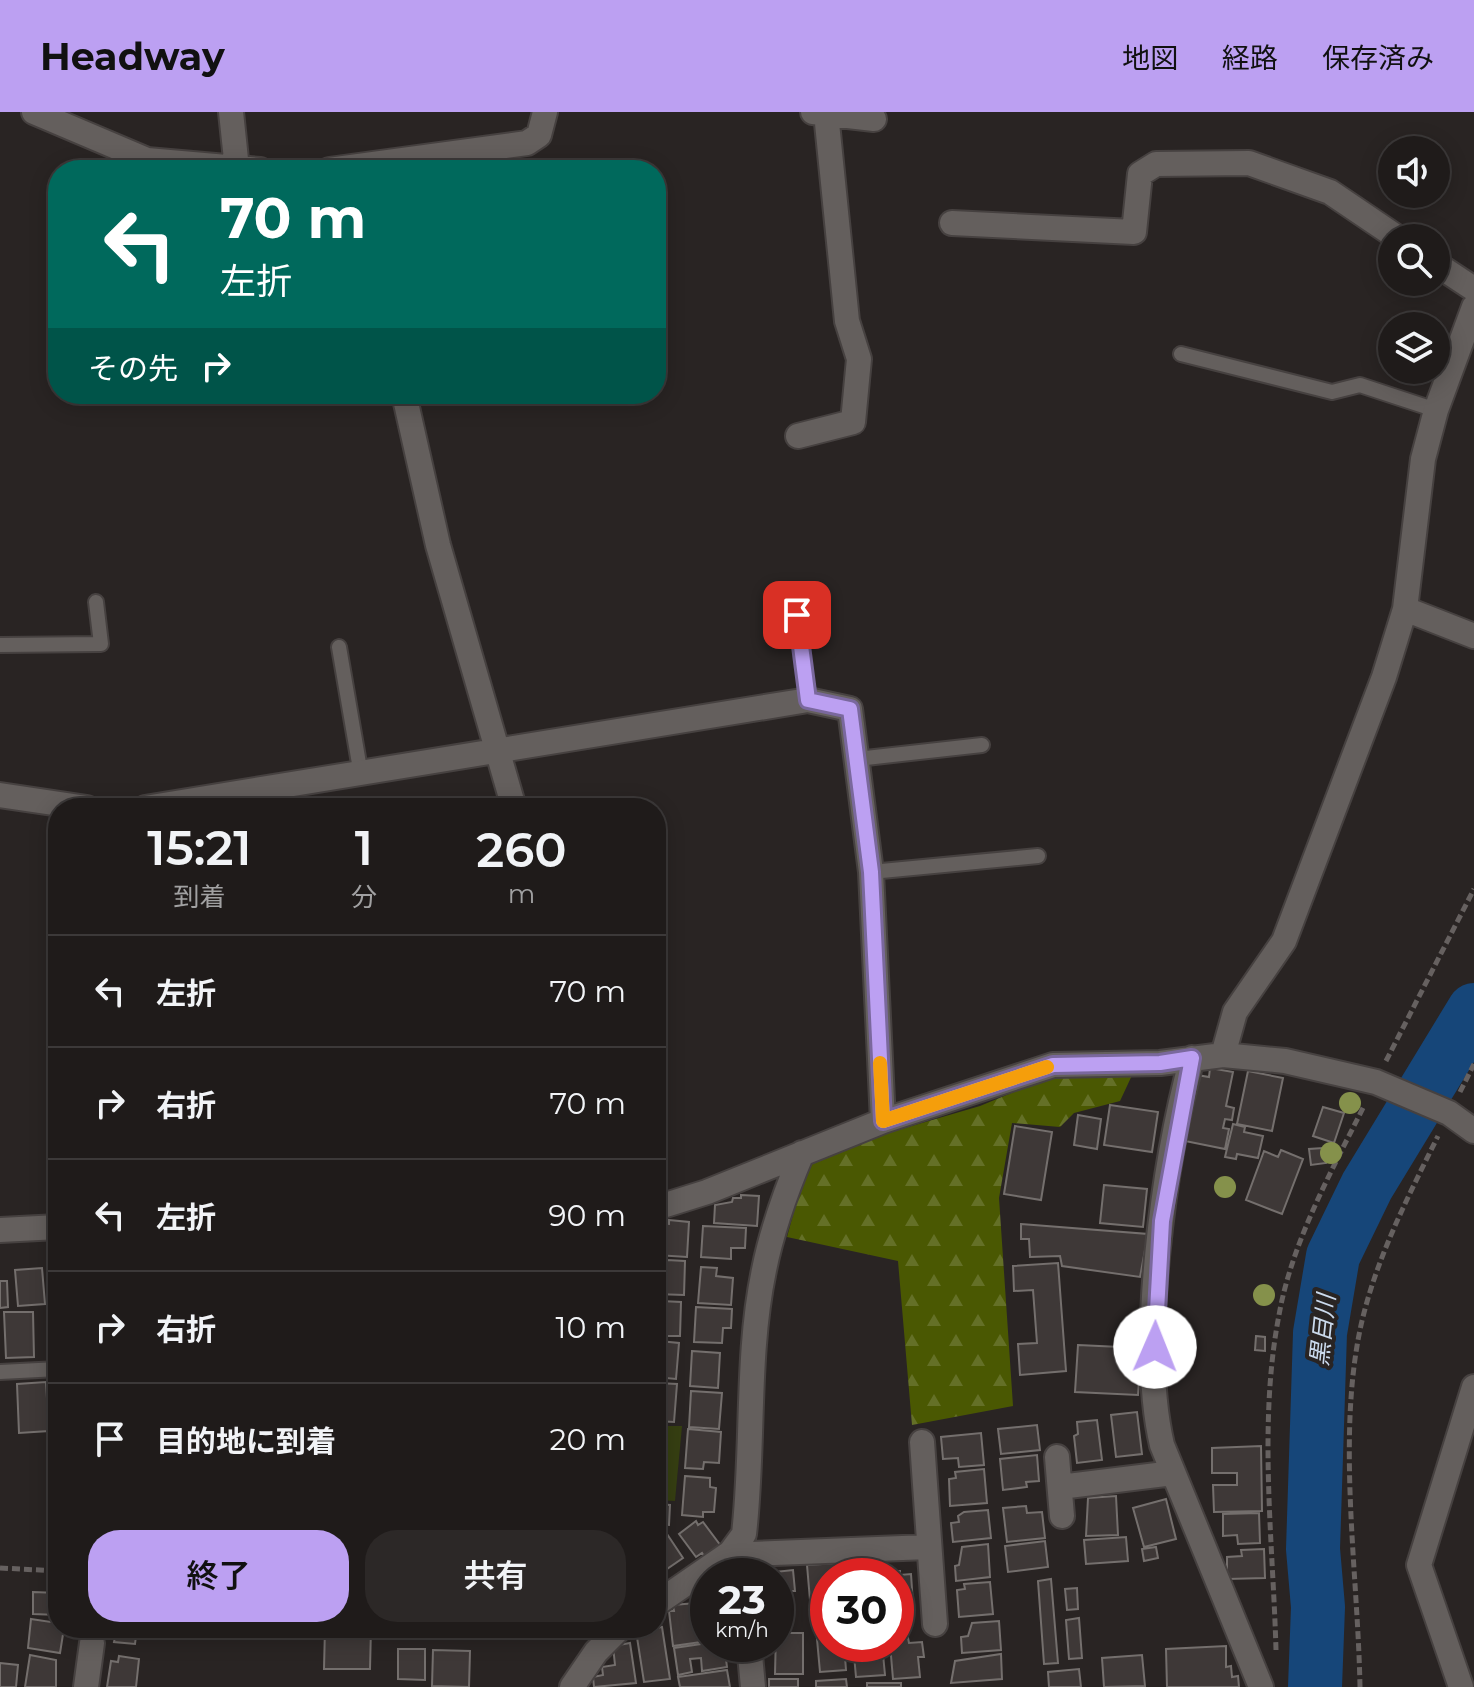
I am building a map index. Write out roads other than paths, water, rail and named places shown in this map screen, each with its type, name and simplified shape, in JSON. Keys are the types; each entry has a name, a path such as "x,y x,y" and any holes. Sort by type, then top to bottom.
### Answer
{"street":[{"path":"34,112 147,160"},
{"path":"231,112 245,160"},
{"path":"453,160 527,143 539,135 545,112"},
{"path":"798,436 853,422 859,359 847,321 820,113 874,119"},
{"path":"952,223 1134,232 1140,174 1156,164 1249,163 1330,192 1378,224"},
{"path":"1450,273 1474,289"},
{"path":"1223,1055 1235,1012 1284,941 1384,677 1405,609 1415,503 1436,410 1474,307"},
{"path":"406,404 438,545 511,798"},
{"path":"1405,609 1474,636"},
{"path":"249,798 361,775 808,700 850,709 871,872 883,1121"},
{"path":"0,795 48,802"},
{"path":"666,1205 707,1192 883,1121 1053,1065 1160,1063 1223,1055 1285,1061 1380,1084 1446,1112 1474,1131"},
{"path":"1192,1058 1171,1164 1156,1294 1156,1419 1173,1473 1261,1687"},
{"path":"747,1555 752,1384 764,1272 783,1200 802,1153"},
{"path":"0,1230 48,1228"},
{"path":"1461,1687 1419,1565 1474,1387"},
{"path":"922,1442 935,1624"},
{"path":"1057,1457 1062,1516"},
{"path":"1060,1487 1173,1473"},
{"path":"666,1597 730,1553 747,1555 928,1547"},
{"path":"572,1687 596,1652 610,1638"},
{"path":"86,1687 92,1643"},
{"path":"751,1662 753,1687"}],"lane":[{"path":"1181,354 1332,392 1360,385 1436,410"},
{"path":"0,645 101,644 96,602"},
{"path":"797,615 808,700"},
{"path":"339,647 361,775"},
{"path":"857,759 982,745"},
{"path":"871,872 1038,856"},
{"path":"0,1372 48,1370"}],"waterway":[{"name":"黒目川","path":"1315,1687 1318,1607 1313,1549 1320,1333 1333,1256 1367,1186 1474,1010"}]}
